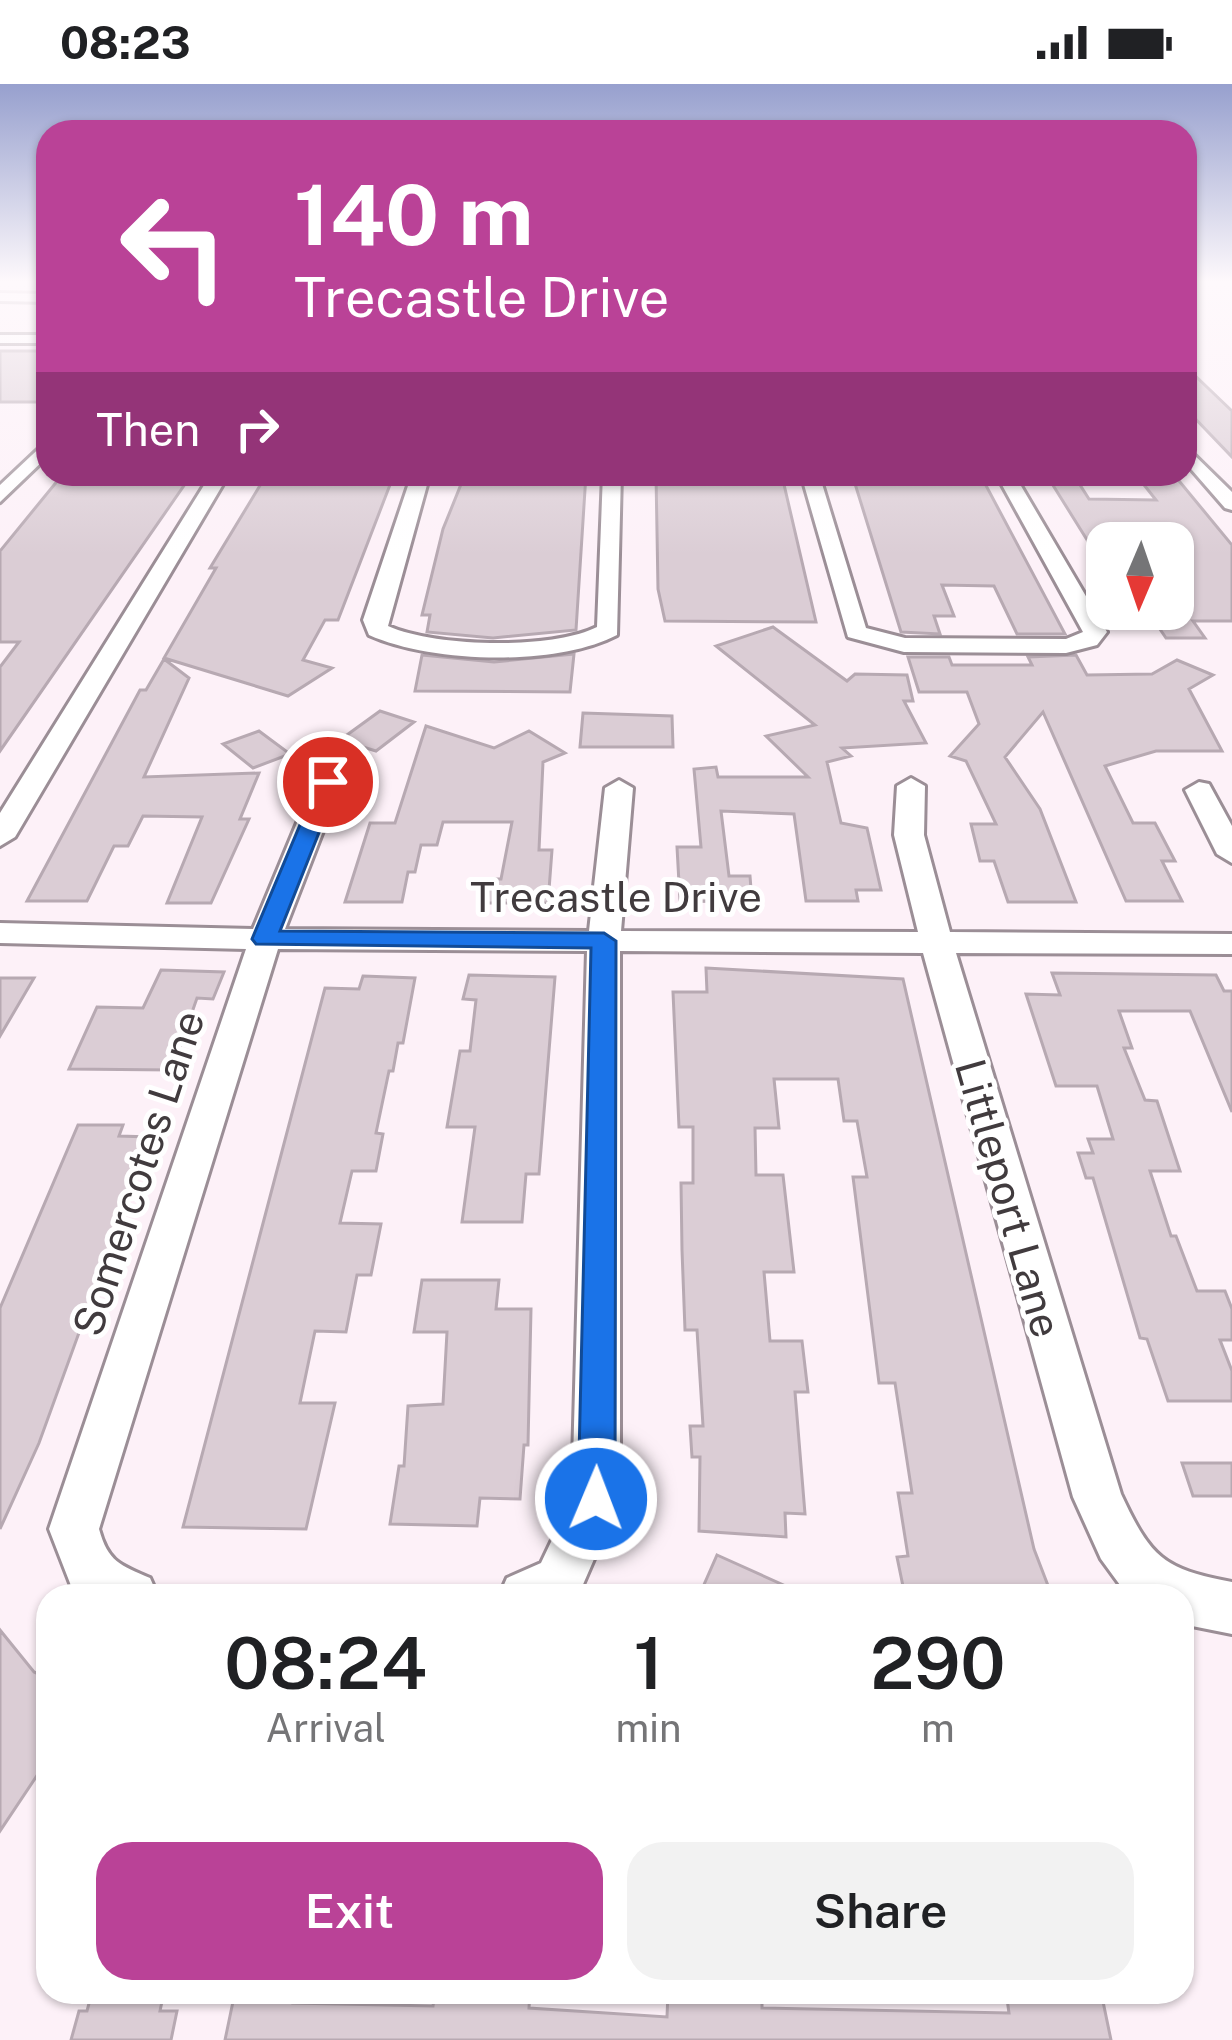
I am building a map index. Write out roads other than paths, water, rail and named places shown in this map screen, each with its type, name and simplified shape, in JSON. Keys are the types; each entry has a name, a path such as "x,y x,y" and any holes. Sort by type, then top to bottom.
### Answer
{"street":[{"path":"0,460 36,461"},
{"path":"0,496 36,465"},
{"path":"1197,467 1232,504"},
{"path":"0,837 213,486"},
{"path":"417,486 375,620 377,630 407,644 581,645 599,640 609,630 612,486"},
{"path":"813,486 856,632 904,645 1066,646 1090,640 1095,632 1012,486"},
{"name":"Somercotes Lane","path":"103,1584 87,1575 74,1528 265,939 328,782"},
{"name":"Littleport Lane","path":"911,786 909,835 1056,1370 1096,1497 1123,1555 1159,1584"},
{"path":"545,1584 596,1499 604,941 619,788"},
{"path":"1199,790 1232,854"},
{"name":"Trecastle Drive","path":"0,933 265,939 1232,944"},
{"path":"1194,1600 1232,1608"}]}
